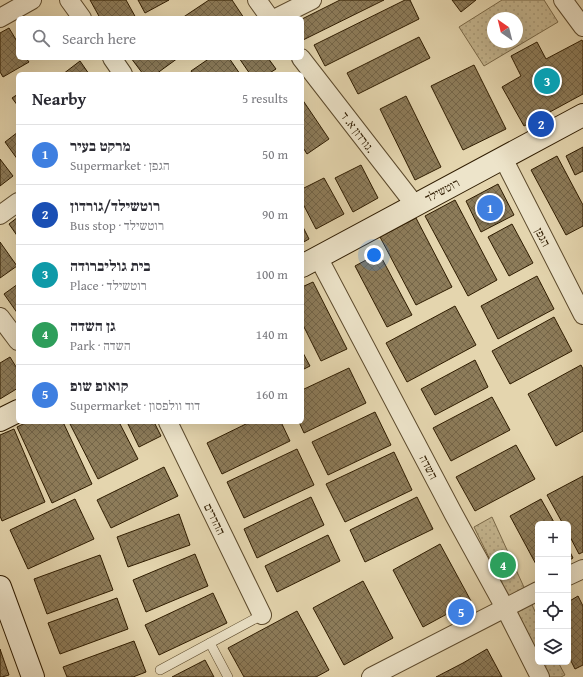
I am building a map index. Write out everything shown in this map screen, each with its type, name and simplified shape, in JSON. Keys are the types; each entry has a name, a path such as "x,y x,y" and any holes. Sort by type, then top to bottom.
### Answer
{"main road":[{"name":"רוטשילד","path":"310,261 583,116"},
{"path":"0,420 16,412"},
{"path":"0,587 33,677"}],"street":[{"path":"0,18 32,0"},
{"path":"69,0 81,16"},
{"path":"257,0 269,16"},
{"path":"280,16 312,0"},
{"path":"563,0 580,22"},
{"path":"113,60 122,72"},
{"name":"גורדון א. ד.","path":"302,60 307,77 414,205"},
{"name":"הגפן","path":"503,158 583,315"},
{"path":"0,215 16,203"},
{"name":"השדה","path":"310,261 454,515 505,608 540,677"},
{"path":"0,317 16,338"},
{"name":"ההדרים","path":"169,424 262,615"},
{"path":"571,575 583,569"},
{"path":"372,677 536,593"}],"lane":[{"path":"160,670 262,615"},
{"path":"210,643 228,677"}],"shaded area":[{"path":"502,0 544,0 558,22 523,43 523,12 487,12 487,48 514,48 484,66 459,27"},
{"path":"492,517 535,611 535,651 474,527"},
{"path":"542,665 560,665 565,675 561,677 548,677"}],"building":[{"path":"90,0 126,0 135,16 99,16"},
{"path":"138,0 169,0 145,13"},
{"path":"209,0 232,0 243,16 185,16"},
{"path":"340,0 384,0 304,40 304,18"},
{"path":"405,0 410,0 419,19 325,66 314,45"},
{"path":"452,0 476,0 461,12"},
{"path":"9,28 16,40 16,60 28,60 29,62 3,77 0,72 0,33"},
{"path":"419,37 430,58 358,94 347,73"},
{"path":"582,40 583,94 524,126 502,87 521,76 511,56 537,42 546,59"},
{"path":"132,60 175,60 159,72 142,72"},
{"path":"207,60 230,60 239,72 192,72"},
{"path":"240,60 269,60 276,69 271,72 249,72"},
{"path":"80,61 88,72 66,72"},
{"path":"474,65 506,129 463,150 431,86"},
{"path":"16,95 16,103 12,98"},
{"path":"406,96 441,167 415,180 380,109"},
{"path":"304,102 329,139 307,154 304,149"},
{"path":"16,134 16,157 5,142"},
{"path":"583,147 583,171 575,175 566,156"},
{"path":"557,156 583,205 583,226 566,235 531,170"},
{"path":"0,159 13,176 0,186"},
{"path":"361,165 378,198 353,212 335,178"},
{"path":"324,178 344,214 316,229 304,206 304,188"},
{"path":"498,184 514,215 481,232 466,201"},
{"path":"455,200 497,280 468,296 425,216"},
{"path":"416,218 452,287 416,305 380,237"},
{"path":"16,219 16,234 9,224"},
{"path":"512,224 533,263 509,276 488,237"},
{"path":"304,229 309,239 304,242"},
{"path":"0,242 16,267 0,278"},
{"path":"379,253 412,315 387,327 355,266"},
{"path":"537,276 554,309 498,339 481,306"},
{"path":"313,282 347,349 321,361 304,327 304,286"},
{"path":"16,285 16,311 4,294"},
{"path":"455,306 476,345 407,382 386,343"},
{"path":"554,317 572,351 510,384 492,351"},
{"path":"304,355 310,366 304,369"},
{"path":"10,357 16,367 16,389 0,399 0,363"},
{"path":"475,360 488,387 435,415 421,389"},
{"path":"581,365 583,369 583,431 556,446 528,394"},
{"path":"349,368 366,403 304,433 300,424 304,424 304,389"},
{"path":"492,397 510,430 451,461 433,428"},
{"path":"375,412 391,445 328,475 312,442"},
{"path":"23,424 64,424 92,484 52,503 17,427"},
{"path":"70,424 120,424 138,459 98,479"},
{"path":"128,424 155,424 161,436 139,447"},
{"path":"246,424 282,424 290,441 222,474 207,443"},
{"path":"14,429 45,502 2,521 0,516 0,435"},
{"path":"516,445 535,479 475,511 456,477"},
{"path":"297,449 314,485 244,518 227,482"},
{"path":"394,452 412,490 345,522 326,484"},
{"path":"164,467 178,496 111,528 97,500"},
{"path":"583,476 583,552 579,554 571,539 571,521 561,521 547,495"},
{"path":"311,497 324,525 257,558 244,529"},
{"path":"417,497 433,529 365,562 350,530"},
{"path":"75,499 94,539 28,569 10,530"},
{"path":"541,499 553,521 535,521 535,562 510,516"},
{"path":"179,514 190,545 128,567 117,537"},
{"path":"328,535 340,561 277,592 265,566"},
{"path":"440,544 471,601 423,627 393,570"},
{"path":"195,554 208,586 146,612 133,580"},
{"path":"100,555 113,590 47,614 34,579"},
{"path":"363,581 393,638 344,665 313,608"},
{"path":"213,593 227,623 159,655 145,625"},
{"path":"578,596 583,606 583,665 575,669 571,661 571,600"},
{"path":"117,598 128,629 60,654 48,623"},
{"path":"297,611 329,670 316,677 244,677 228,648"},
{"path":"134,641 146,672 133,677 67,677 63,667"},
{"path":"0,649 9,675 2,677 0,677"},
{"path":"487,649 502,677 436,677 463,663"},
{"path":"205,660 214,677 172,677"}],"place":[{"name":"בית גוליברודה","path":"547,81"},
{"name":"רוטשילד/גורדון","path":"541,124"},
{"name":"מרקט בעיר","path":"490,208"},
{"name":"גן השדה","path":"503,565"},
{"name":"קואופ שופ","path":"461,612"}]}
